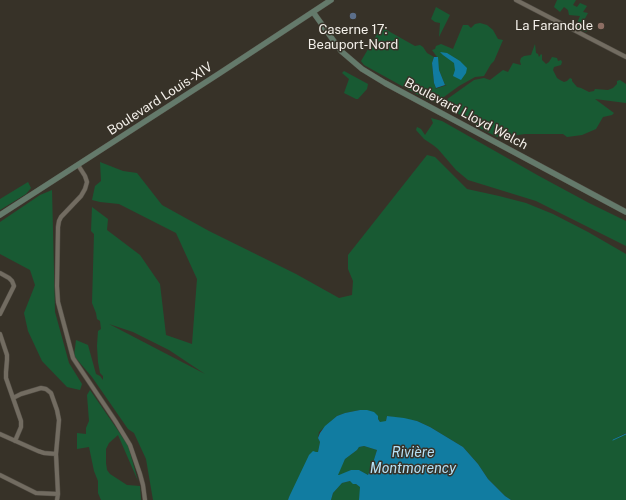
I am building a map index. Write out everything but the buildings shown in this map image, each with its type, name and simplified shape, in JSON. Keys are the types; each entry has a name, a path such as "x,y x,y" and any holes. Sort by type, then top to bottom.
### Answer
{"main road":[{"name":"Boulevard Louis-XIV","path":"0,215 331,0"},
{"name":"Boulevard Lloyd Welch","path":"313,12 341,51 362,69 626,212"}],"street":[{"path":"516,0 626,57"},
{"path":"78,165 87,182 81,196 62,216 59,222 58,302 73,358 116,422 130,446 143,484 145,500"},
{"path":"0,273 9,278 14,286 0,314"},
{"path":"0,334 8,360 6,378 21,421 21,427 15,441"},
{"path":"13,398 41,388 46,389 51,393 59,420 56,454 57,500"},
{"path":"0,434 44,453 56,454"},
{"path":"0,475 36,493 58,494"}],"green space":[{"path":"557,0 576,0 573,5 577,7 580,3 587,6 583,12 588,13 581,26 588,29 586,32 575,28 580,16 569,15 568,10 564,7 560,12 554,7"},
{"path":"436,7 450,15 439,37 440,23 431,19"},
{"path":"480,23 487,25 493,30 498,39 503,40 494,61 484,76 475,77 459,86 437,102 428,100 411,91 364,65 361,61 380,29 383,28 415,46 420,45 427,53 434,57 432,63 435,89 447,85 445,85 439,70 437,57 432,50 441,44 453,49 463,25 468,25 471,28 475,24"},
{"path":"535,44 536,53 539,57 541,54 542,55 542,60 546,64 552,57 557,58 558,61 561,60 561,65 554,67 553,70 557,78 560,80 564,82 570,78 577,87 589,92 594,91 595,89 608,90 613,88 617,84 617,81 620,80 626,84 626,103 595,99 614,113 603,117 596,129 582,135 567,137 563,134 525,134 510,136 509,139 497,137 476,126 473,120 440,104 474,80 484,78 490,80 503,70 508,72 513,63 521,65 521,58 531,55"},
{"path":"344,71 368,84 367,89 358,99 344,93 349,79 342,73"},
{"path":"431,118 442,121 539,176 626,221 626,246 536,201 468,180 456,170 438,149 424,139 416,130 417,127 421,129 425,135 433,123"},
{"path":"427,155 435,157 467,189 526,203 553,214 626,254 626,433 612,440 626,434 626,500 511,500 488,479 478,464 463,447 430,427 417,421 387,416 386,422 380,422 378,419 360,410 337,416 319,432 318,438 320,442 318,452 316,452 288,500 153,500 146,459 134,433 128,429 92,377 74,356 76,340 88,345 96,374 103,380 98,362 97,346 98,331 101,329 100,321 97,319 92,303 94,234 91,231 92,207 108,219 107,230 140,255 160,284 166,335 192,344 197,279 176,233 119,204 92,200 95,186 101,181 100,162 123,171 137,173 162,205 209,231 296,274 339,298 352,295 353,281 348,269 348,255","holes":["109,324 133,332 169,350 205,374"]},
{"path":"28,182 31,188 26,194 0,210 0,199"},
{"path":"52,190 55,312 69,363 82,384 80,390 67,387 42,361 28,331 24,313 35,285 30,270 0,254 0,222 40,195"},
{"path":"90,390 128,445 138,481 118,435 109,443 106,449 107,470 110,474 127,485 140,486 141,500 101,500 98,493 98,481 94,471 89,447 77,449 77,433 86,434 86,428 89,421 87,395"},
{"path":"364,446 377,450 368,475 359,470 351,470 339,476 337,475 345,459 359,447"},
{"path":"350,481 361,487 359,500 331,500 333,493 342,483"}],"water":[{"path":"440,52 447,53 460,61 467,68 466,73 461,80 453,76 455,70 454,63"},
{"path":"434,57 438,57 439,70 445,85 436,88 432,63"},
{"name":"Rivière Montmorency","path":"367,410 374,412 378,416 380,422 386,421 387,416 417,421 430,427 463,447 478,464 488,479 511,500 359,500 360,487 350,481 342,483 333,493 331,500 288,500 309,455 313,451 318,452 320,442 318,438 320,433 325,426 337,416 345,413","holes":["364,446 377,450 368,475 359,470 351,470 338,475 345,459 359,447"]}],"waterway":[{"path":"613,440 626,434"}],"place":[{"name":"Caserne 17: Beauport-Nord","path":"353,16"},
{"name":"La Farandole","path":"601,26"}]}
